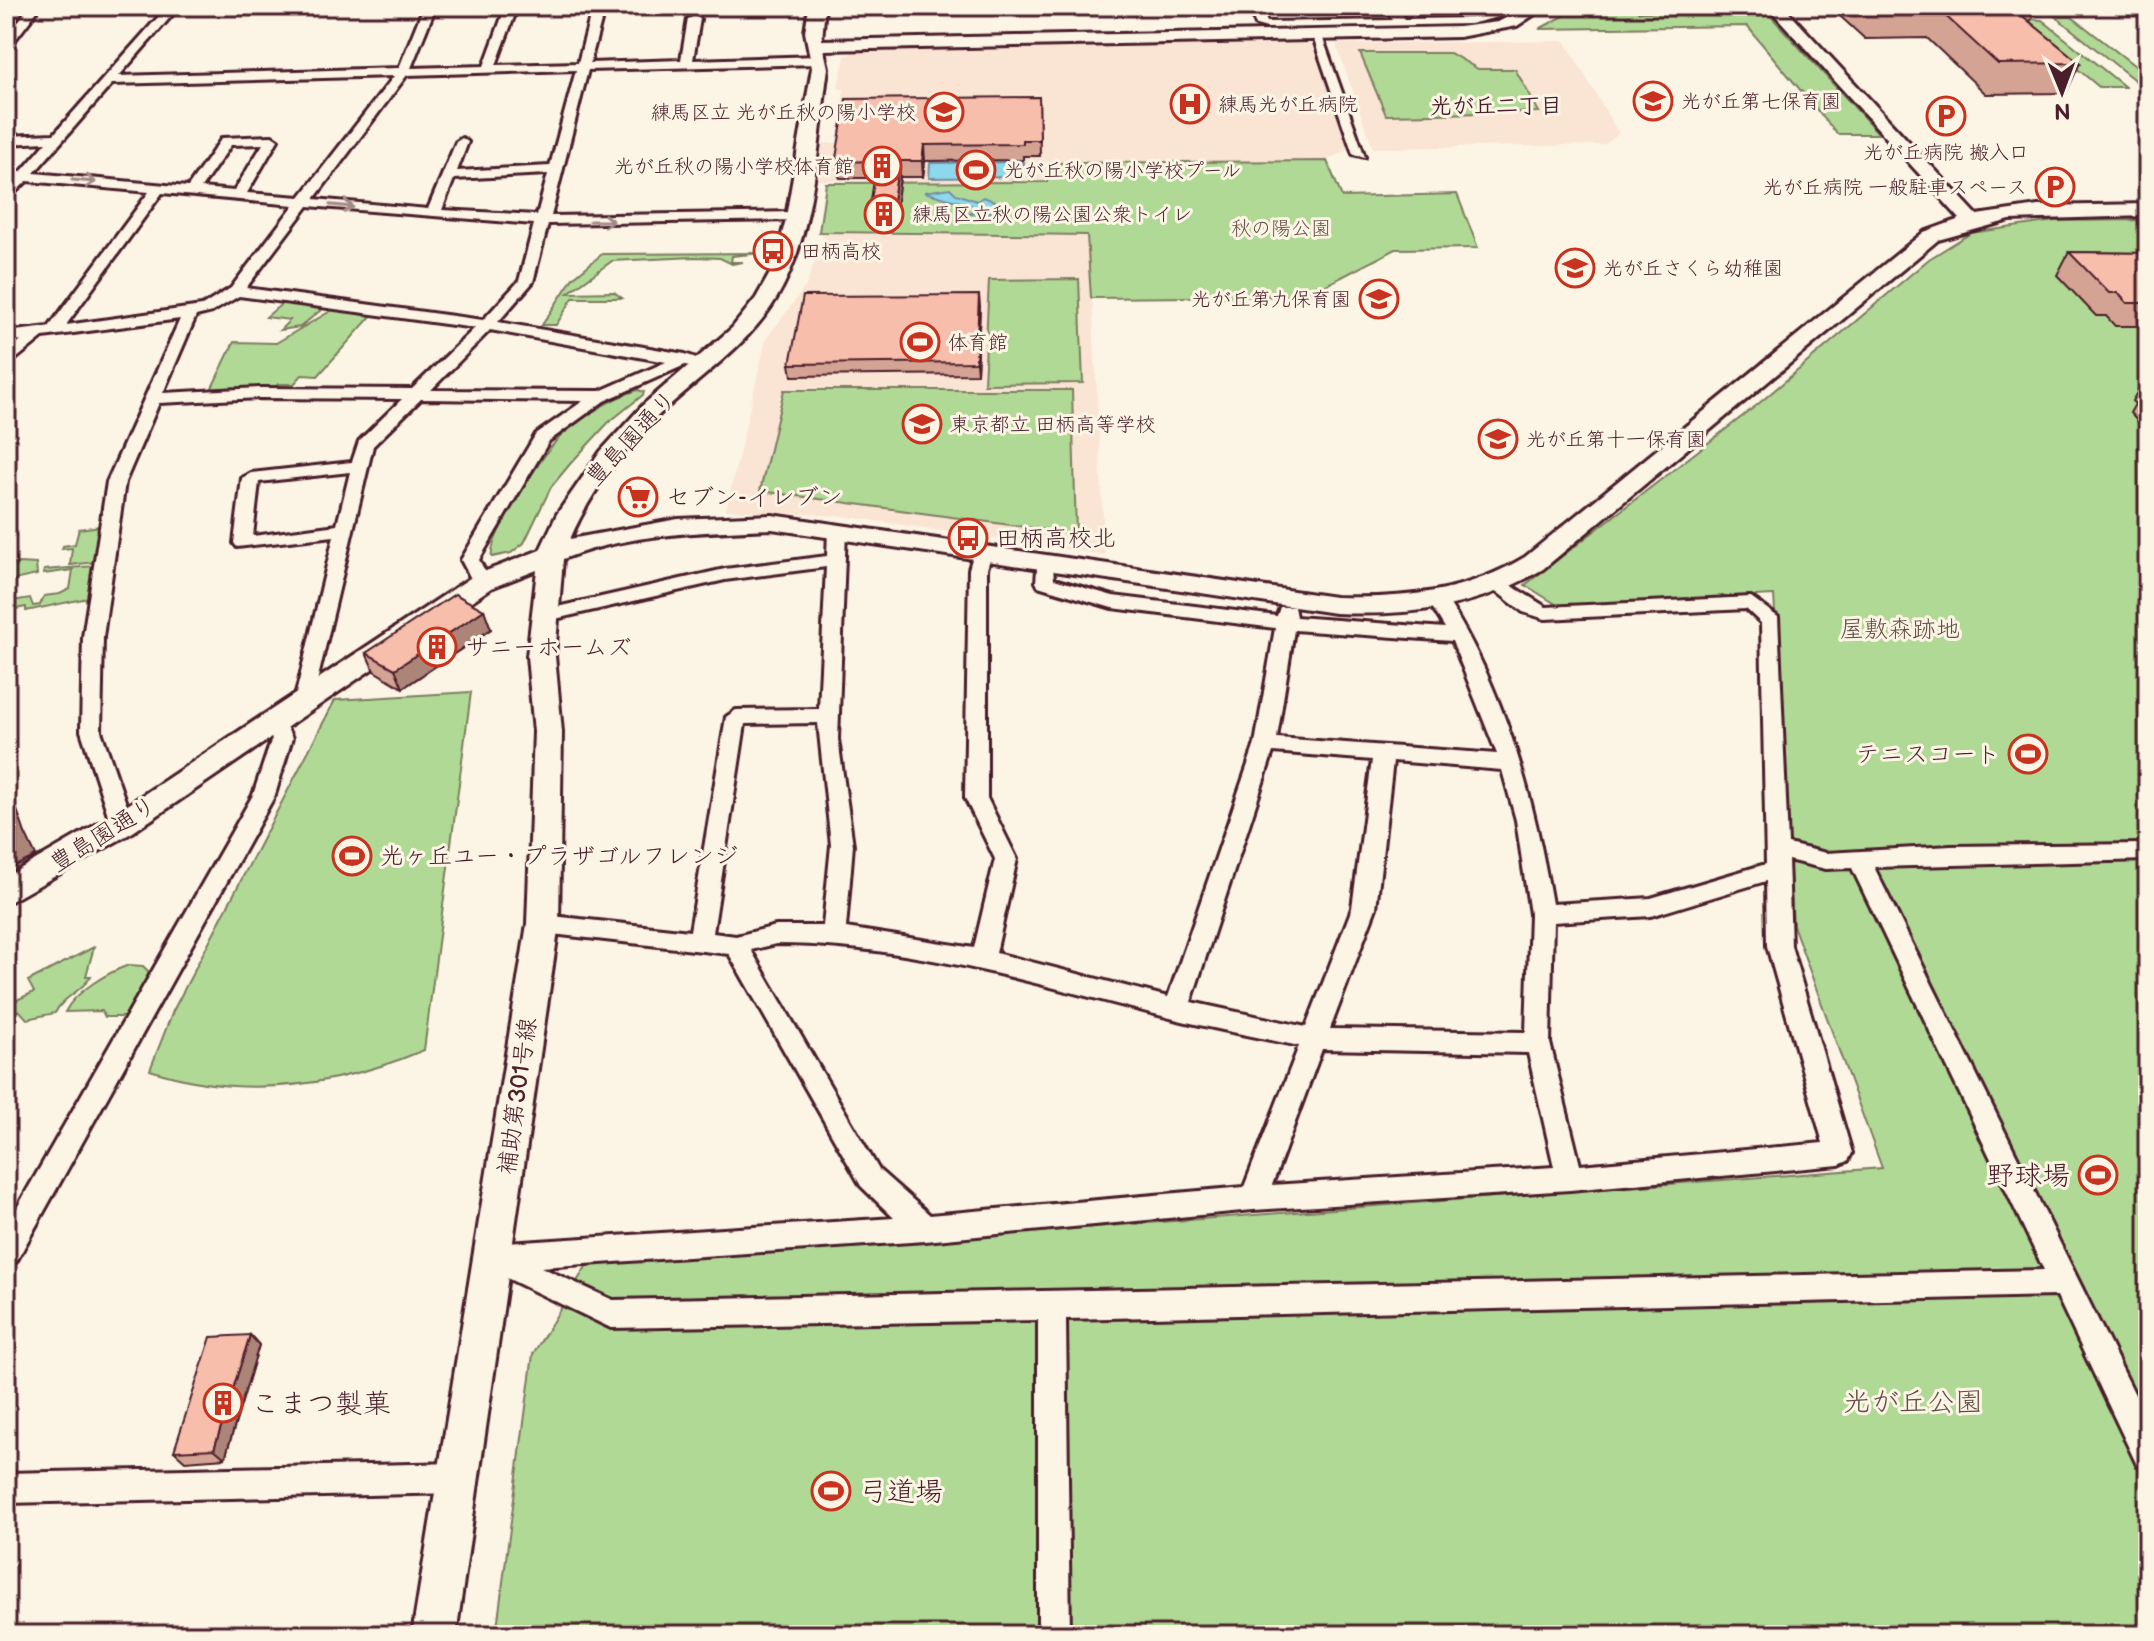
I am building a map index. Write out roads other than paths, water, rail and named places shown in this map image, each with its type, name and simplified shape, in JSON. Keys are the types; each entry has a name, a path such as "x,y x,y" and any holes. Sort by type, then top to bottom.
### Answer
{"street":[{"path":"6,48 35,6"},
{"path":"6,197 174,6"},
{"path":"6,337 190,313 207,309 236,291 307,202 403,72 430,6"},
{"path":"489,69 512,6"},
{"path":"304,702 365,445 487,325 526,282 599,6"},
{"name":"豊島園通り","path":"6,892 122,824 482,582 551,553 569,514 609,456 696,361 754,316 774,286 790,249 796,216 819,52 813,32 817,6"},
{"path":"1254,6 1260,23 1267,25 1459,32 1525,17 1539,6"},
{"path":"1392,6 1400,23"},
{"path":"109,80 687,63 819,52 1231,38 1483,36 1523,27 1544,17 1554,6"},
{"path":"1775,6 1972,221"},
{"path":"1231,38 1400,23 1497,22 1511,12"},
{"path":"687,63 694,19"},
{"path":"1317,39 1360,154"},
{"path":"6,140 58,138"},
{"path":"192,191 227,141 272,140 239,195"},
{"path":"433,214 462,142"},
{"path":"449,175 555,170"},
{"path":"6,175 433,214 543,221 796,216"},
{"path":"6,362 47,331 160,187"},
{"path":"551,553 589,540 678,526 772,522 1371,607 1439,602 1499,584 1557,545 1919,244 1972,221 2030,212 2148,210"},
{"path":"236,291 487,325 696,361"},
{"path":"122,824 91,731 93,637 116,482 190,313"},
{"path":"482,582 470,560 542,438 602,396 696,361"},
{"path":"150,399 260,393 602,396"},
{"path":"345,529 243,543 251,478 360,466"},
{"path":"834,935 842,845 828,739 837,530"},
{"path":"983,552 978,569 976,798 1006,859 983,959"},
{"name":"補助第301号線","path":"434,1635 543,924 549,809 548,732 541,656 542,616 551,553"},
{"path":"542,616 728,574 790,564 836,561"},
{"path":"1045,561 1045,582 1112,602 1286,623 1459,635"},
{"path":"493,1257 925,1228 1253,1198 1570,1178 1839,1153 1779,946 1771,621 1764,611 1751,603 1728,602 1545,613 1530,608 1499,584"},
{"path":"1176,1009 1265,744 1289,597"},
{"path":"1439,602 1459,635 1511,763 1527,820 1542,914 1538,1043 1570,1178"},
{"path":"700,942 736,717 829,716"},
{"path":"6,1253 264,795 282,738 274,722"},
{"path":"1265,744 1383,756 1511,763"},
{"path":"1253,1198 1364,908 1383,756"},
{"path":"1542,914 1651,907 1776,859 1795,857 1826,861 1951,854 2148,852"},
{"path":"1859,860 2148,1454"},
{"path":"543,924 736,945 776,935 834,935 983,959 1176,1009 1313,1039 1538,1043"},
{"path":"736,945 870,1178 925,1228"},
{"path":"493,1257 611,1314 2063,1283"},
{"path":"1052,1306 1054,1635"},
{"path":"6,1488 458,1478"}],"water":[{"name":"光が丘秋の陽小学校プール","path":"1024,162 1024,177 929,178 930,163"},
{"path":"950,188 956,194 977,201 983,197 995,201 996,212 969,214 974,209 971,205 924,192"}],"place":[{"name":"光が丘第七保育園","path":"1653,101"},
{"name":"練馬光が丘病院","path":"1190,104"},
{"name":"練馬区立 光が丘秋の陽小学校","path":"944,112"},
{"name":"光が丘病院 搬入口","path":"1946,116"},
{"name":"光が丘秋の陽小学校体育館","path":"882,166"},
{"name":"光が丘秋の陽小学校プール","path":"976,170"},
{"name":"光が丘病院 一般駐車スペース","path":"2055,187"},
{"name":"練馬区立秋の陽公園公衆トイレ","path":"884,214"},
{"name":"田柄高校","path":"773,251"},
{"name":"光が丘さくら幼稚園","path":"1575,268"},
{"name":"光が丘第九保育園","path":"1379,299"},
{"name":"体育館","path":"920,342"},
{"name":"東京都立 田柄高等学校","path":"922,424"},
{"name":"光が丘第十一保育園","path":"1498,439"},
{"name":"セブン-イレブン","path":"638,497"},
{"name":"田柄高校北","path":"968,538"},
{"name":"サニーホームズ","path":"437,647"},
{"name":"テニスコート","path":"2028,754"},
{"name":"光ヶ丘ユー・プラザゴルフレンジ","path":"352,856"},
{"name":"野球場","path":"2098,1175"},
{"name":"こまつ製菓","path":"223,1403"},
{"name":"弓道場","path":"831,1491"}],"district":[{"name":"光が丘二丁目","path":"1496,105"}],"park label":[{"name":"秋の陽公園","path":"1281,228"},
{"name":"屋敷森跡地","path":"1900,629"},
{"name":"光が丘公園","path":"1913,1401"}]}
